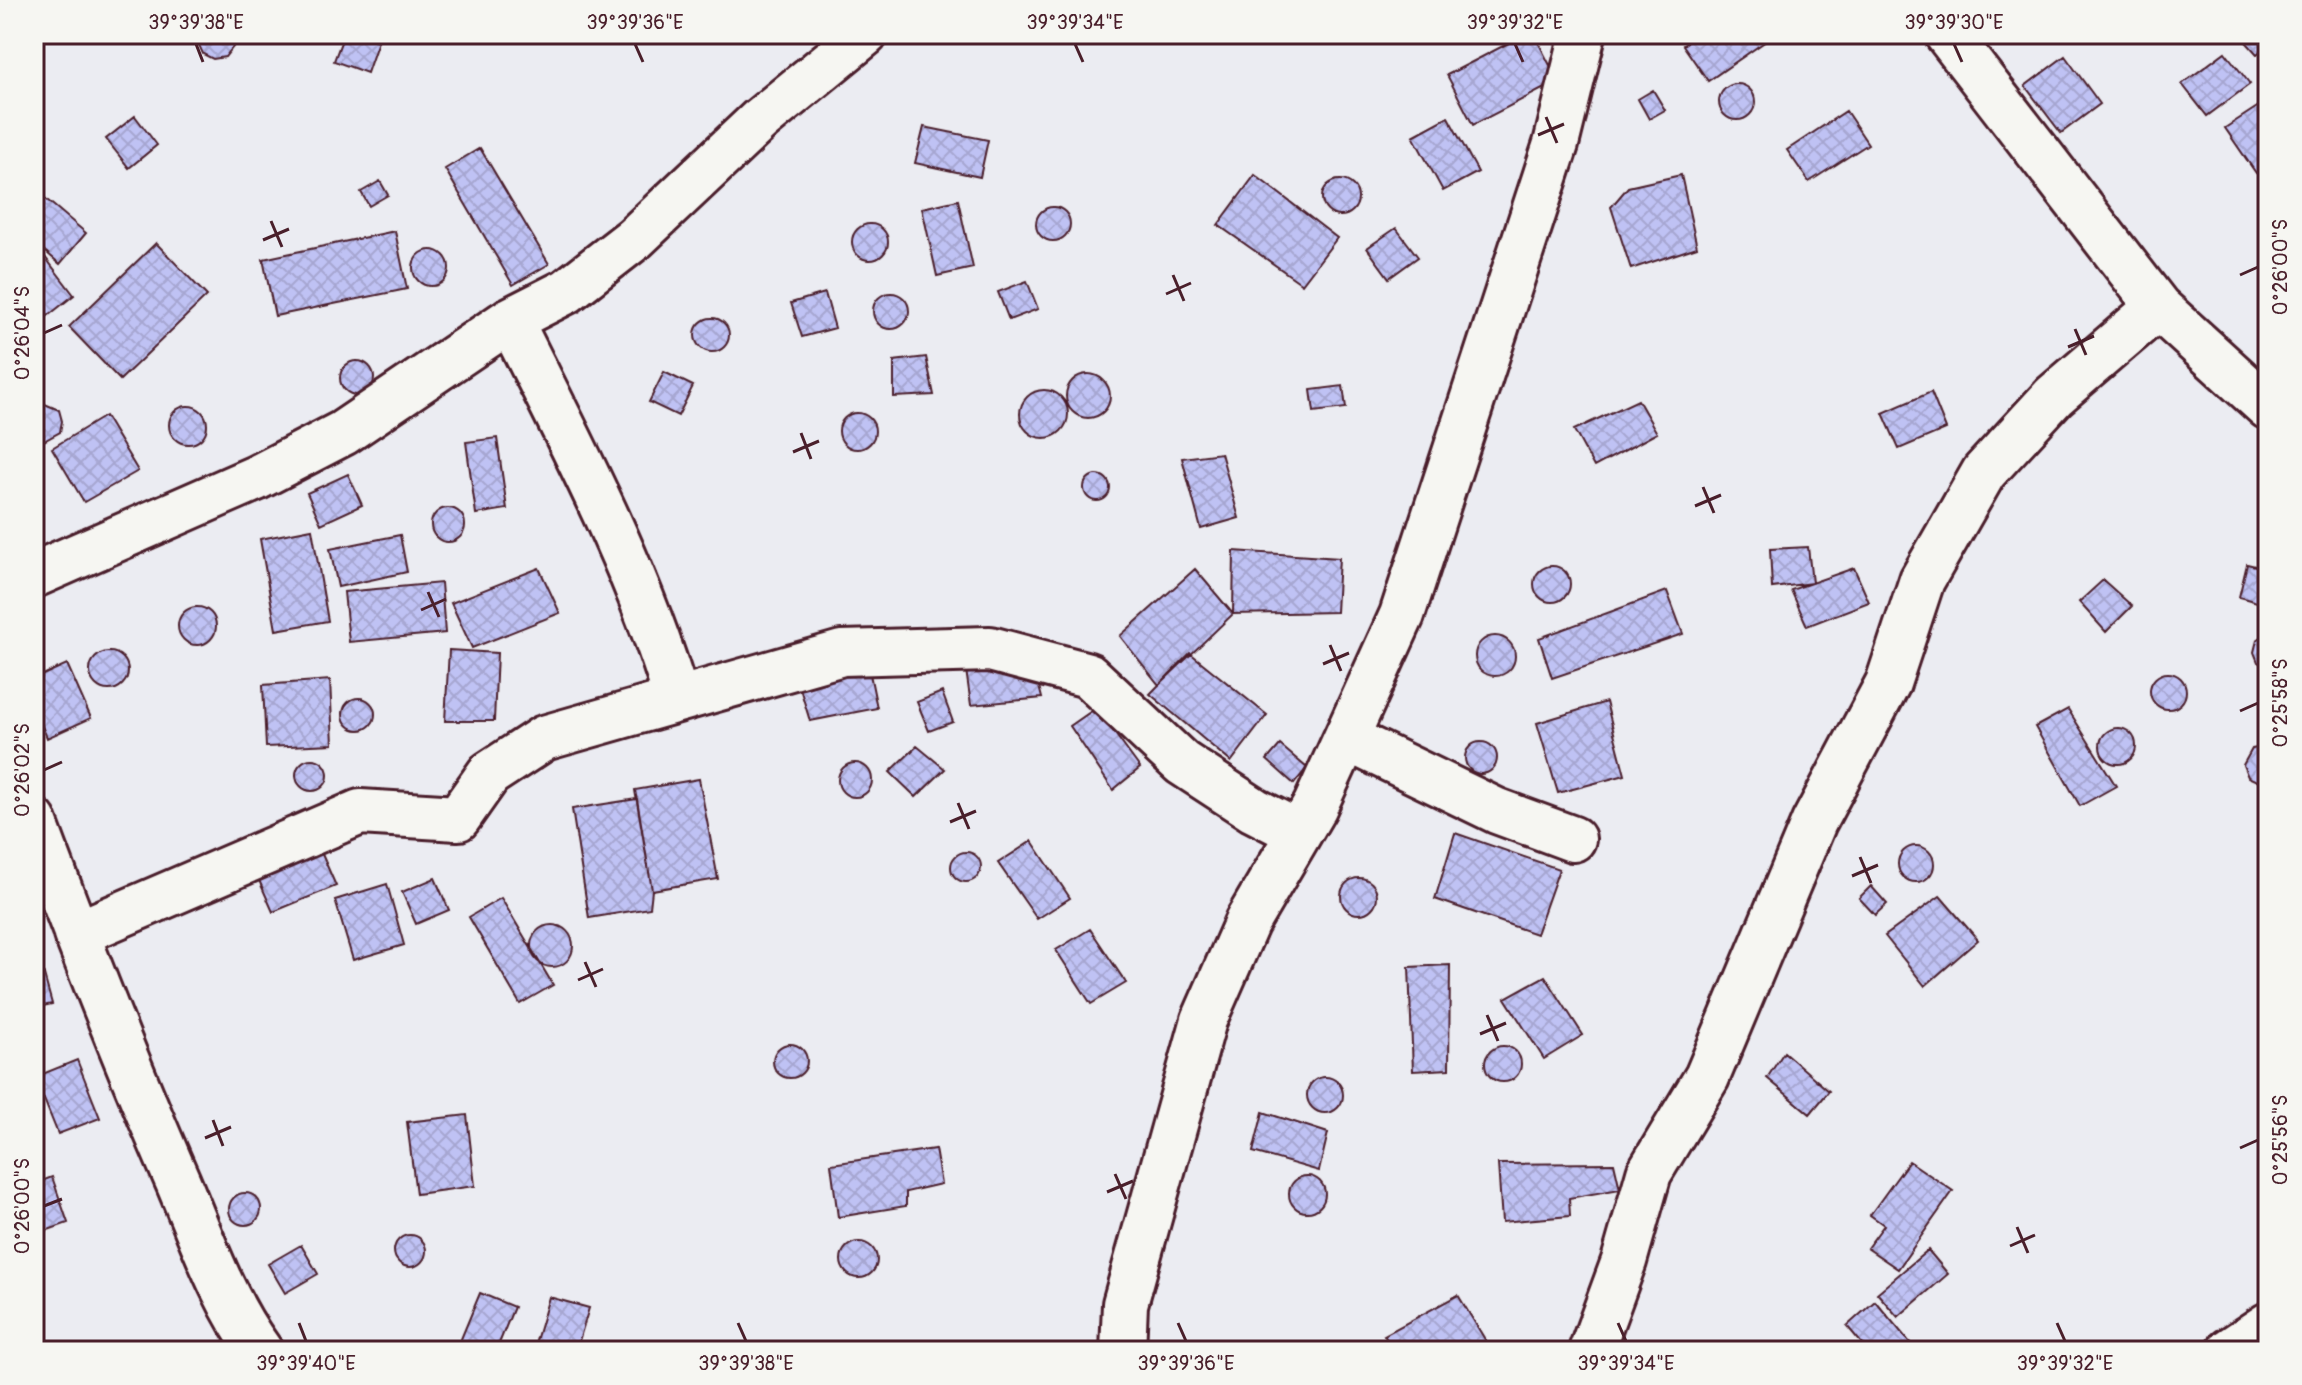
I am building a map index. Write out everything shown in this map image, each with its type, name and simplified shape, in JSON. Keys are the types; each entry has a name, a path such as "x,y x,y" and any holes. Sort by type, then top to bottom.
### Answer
{"street":[{"path":"34,575 256,478 343,433 510,320 567,291 635,238 760,120 865,34"},
{"path":"1123,1351 1125,1304 1204,1020 1247,922 1299,833 1402,615 1556,144 1583,34"},
{"path":"1947,34 2158,307 2268,407"},
{"path":"1591,1351 1624,1261 1649,1173 1707,1077 1814,822 1888,683 1922,580 1984,472 2054,396 2158,307"},
{"path":"510,320 615,530 657,632 677,700"},
{"path":"76,934 360,812 458,818 489,774 544,738 842,653 990,649 1088,675 1182,763 1254,810 1299,833"},
{"path":"1346,738 1497,811 1573,839"},
{"path":"34,821 76,934 207,1251 240,1323 260,1351"},
{"path":"2229,1351 2268,1325"}],"building":[{"path":"200,34 233,34 233,47 225,57 213,59 203,54 198,43"},
{"path":"344,34 359,34 378,41 367,73 334,61"},
{"path":"1526,34 1534,34 1558,81 1473,125 1447,75"},
{"path":"1699,34 1776,34 1708,81 1683,45"},
{"path":"2239,34 2268,34 2268,45 2257,54"},
{"path":"2225,52 2250,84 2207,116 2182,84"},
{"path":"2065,56 2100,104 2061,133 2025,86"},
{"path":"1737,84 1750,89 1755,102 1750,115 1737,120 1724,115 1719,102 1724,89"},
{"path":"1653,90 1665,110 1649,119 1638,99"},
{"path":"2268,100 2268,165 2256,173 2225,128"},
{"path":"1846,111 1868,144 1809,182 1787,150"},
{"path":"135,116 157,145 129,168 106,139"},
{"path":"1448,117 1478,172 1443,191 1413,136"},
{"path":"924,127 988,140 980,177 915,163"},
{"path":"480,148 549,264 513,285 445,169"},
{"path":"1255,175 1337,238 1302,284 1218,225"},
{"path":"1681,175 1697,247 1631,269 1611,207 1628,187"},
{"path":"1340,180 1353,185 1358,198 1353,211 1340,216 1327,211 1322,198 1327,185"},
{"path":"380,181 388,195 369,206 361,192"},
{"path":"34,189 86,233 60,264 34,242"},
{"path":"958,200 973,268 937,276 922,208"},
{"path":"1053,207 1065,212 1070,224 1065,236 1053,241 1041,236 1036,224 1041,212"},
{"path":"870,224 882,230 888,242 882,254 870,260 858,254 852,242 858,230"},
{"path":"1396,228 1418,257 1389,278 1367,248"},
{"path":"395,231 407,289 275,316 263,259"},
{"path":"156,243 207,296 120,380 69,327"},
{"path":"34,245 74,295 34,327"},
{"path":"431,250 443,256 449,268 443,280 431,286 419,280 413,268 419,256"},
{"path":"1027,281 1038,309 1009,320 998,292"},
{"path":"825,293 835,328 802,337 791,303"},
{"path":"891,293 903,299 909,311 903,323 891,329 879,323 873,311 879,299"},
{"path":"712,318 724,323 729,335 724,347 712,352 700,347 695,335 700,323"},
{"path":"926,357 934,395 894,397 894,361"},
{"path":"357,361 369,366 374,378 369,390 357,395 345,390 340,378 345,366"},
{"path":"664,372 693,386 678,416 649,402"},
{"path":"1088,374 1104,380 1110,396 1104,412 1088,418 1072,412 1066,396 1072,380"},
{"path":"1343,386 1346,408 1314,412 1311,390"},
{"path":"1044,390 1061,397 1068,414 1061,431 1044,438 1027,431 1020,414 1027,397"},
{"path":"1931,392 1946,429 1899,449 1883,413"},
{"path":"1638,400 1657,433 1594,467 1574,430"},
{"path":"40,402 59,410 62,421 60,432 42,442 34,439 34,405"},
{"path":"188,406 202,411 207,425 202,439 188,444 174,439 169,425 174,411"},
{"path":"857,413 870,418 875,431 870,444 857,449 844,444 839,431 844,418"},
{"path":"105,416 138,471 84,502 52,448"},
{"path":"497,438 507,509 476,514 466,442"},
{"path":"1221,453 1239,518 1201,529 1182,458"},
{"path":"348,474 362,505 321,524 307,493"},
{"path":"1097,475 1107,478 1110,488 1107,498 1097,501 1087,498 1084,488 1087,478"},
{"path":"448,508 460,513 465,525 460,537 448,542 436,537 431,525 436,513"},
{"path":"312,529 328,621 276,630 260,539"},
{"path":"400,535 407,572 338,587 330,549"},
{"path":"1808,547 1812,583 1772,588 1770,549"},
{"path":"1234,551 1339,558 1336,612 1233,614"},
{"path":"2247,564 2268,569 2268,605 2239,597"},
{"path":"1552,566 1565,571 1570,584 1565,597 1552,602 1539,597 1534,584 1539,571"},
{"path":"539,568 560,613 472,648 451,603"},
{"path":"1854,568 1869,602 1807,626 1791,590"},
{"path":"1195,569 1233,614 1159,685 1120,636"},
{"path":"2103,580 2132,606 2106,632 2079,602"},
{"path":"441,583 445,633 349,642 344,592"},
{"path":"1667,591 1683,634 1552,678 1539,638"},
{"path":"197,607 211,612 216,626 211,640 197,645 183,640 178,626 183,612"},
{"path":"2268,633 2268,668 2258,662 2254,652 2257,640"},
{"path":"1495,636 1509,642 1515,656 1509,670 1495,676 1481,670 1475,656 1481,642"},
{"path":"449,650 497,653 494,721 445,721"},
{"path":"109,652 123,657 128,671 123,685 109,690 95,685 90,671 95,657"},
{"path":"1190,653 1267,715 1231,762 1150,694"},
{"path":"67,664 91,718 47,738 34,707 34,679"},
{"path":"1034,667 1042,698 971,705 966,670"},
{"path":"869,669 877,708 810,721 799,685"},
{"path":"2168,673 2181,678 2186,691 2181,704 2168,709 2155,704 2150,691 2155,678"},
{"path":"330,680 333,744 266,747 263,685"},
{"path":"942,692 953,722 929,731 917,702"},
{"path":"359,698 370,703 375,714 370,725 359,730 348,725 343,714 348,703"},
{"path":"1606,702 1625,775 1558,793 1537,723"},
{"path":"1096,708 1140,768 1113,790 1070,726"},
{"path":"2068,709 2116,786 2080,806 2035,727"},
{"path":"2118,728 2131,733 2136,746 2131,759 2118,764 2105,759 2100,746 2105,733"},
{"path":"1481,742 1492,747 1497,758 1492,769 1481,774 1470,769 1465,758 1470,747"},
{"path":"1280,745 1307,768 1294,784 1267,760"},
{"path":"917,746 945,769 916,797 890,772"},
{"path":"2268,747 2268,781 2259,782 2248,777 2243,765 2252,749"},
{"path":"312,759 323,764 328,775 323,786 312,791 301,786 296,775 301,764"},
{"path":"855,763 867,768 872,780 867,792 855,797 843,792 838,780 843,768"},
{"path":"699,779 718,879 652,890 635,790"},
{"path":"637,799 652,890 650,908 589,918 572,809"},
{"path":"1455,833 1559,869 1536,934 1435,899"},
{"path":"1032,841 1070,898 1037,919 998,863"},
{"path":"1916,846 1929,851 1934,864 1929,877 1916,882 1903,877 1898,864 1903,851"},
{"path":"321,852 336,886 273,912 258,878"},
{"path":"966,852 977,856 981,867 977,878 966,882 955,878 951,867 955,856"},
{"path":"435,878 449,910 416,924 402,892"},
{"path":"1359,878 1372,883 1377,896 1372,909 1359,914 1346,909 1341,896 1346,883"},
{"path":"387,884 404,945 353,960 335,900"},
{"path":"1871,886 1887,904 1875,915 1859,898"},
{"path":"1940,896 1978,940 1925,986 1885,936"},
{"path":"501,898 553,985 520,1004 469,917"},
{"path":"552,925 567,931 573,946 567,961 552,967 537,961 531,946 537,931"},
{"path":"1090,929 1126,983 1091,1004 1056,950"},
{"path":"34,939 52,1004 34,1008"},
{"path":"1450,965 1449,1069 1413,1071 1409,967"},
{"path":"1545,976 1583,1035 1544,1059 1505,998"},
{"path":"790,1044 802,1049 807,1061 802,1073 790,1078 778,1073 773,1061 778,1049"},
{"path":"1503,1046 1516,1051 1521,1064 1516,1077 1503,1082 1490,1077 1485,1064 1490,1051"},
{"path":"1784,1052 1829,1091 1810,1114 1767,1078"},
{"path":"77,1060 100,1118 58,1134 35,1077"},
{"path":"1325,1077 1338,1082 1343,1095 1338,1108 1325,1113 1312,1108 1307,1095 1312,1082"},
{"path":"1263,1112 1328,1133 1319,1171 1253,1152"},
{"path":"467,1115 475,1186 416,1194 407,1122"},
{"path":"935,1149 941,1184 906,1192 906,1206 838,1217 831,1164"},
{"path":"1909,1161 1953,1191 1898,1269 1867,1248 1884,1225 1870,1215"},
{"path":"1614,1163 1620,1189 1569,1198 1570,1216 1502,1222 1498,1164"},
{"path":"1307,1176 1320,1181 1325,1194 1320,1207 1307,1212 1294,1207 1289,1194 1294,1181"},
{"path":"52,1177 68,1223 34,1235 34,1184"},
{"path":"245,1193 256,1198 261,1209 256,1220 245,1225 234,1220 229,1209 234,1198"},
{"path":"410,1235 421,1240 426,1251 421,1262 410,1267 399,1262 394,1251 399,1240"},
{"path":"859,1242 872,1247 877,1260 872,1273 859,1278 846,1273 841,1260 846,1247"},
{"path":"301,1245 318,1274 285,1293 268,1264"},
{"path":"1928,1250 1948,1274 1898,1317 1877,1293"},
{"path":"480,1293 514,1307 496,1351 456,1351"},
{"path":"1458,1295 1492,1351 1394,1351 1384,1335"},
{"path":"549,1297 589,1308 576,1351 533,1351"},
{"path":"1875,1301 1917,1351 1868,1351 1847,1326"}]}
